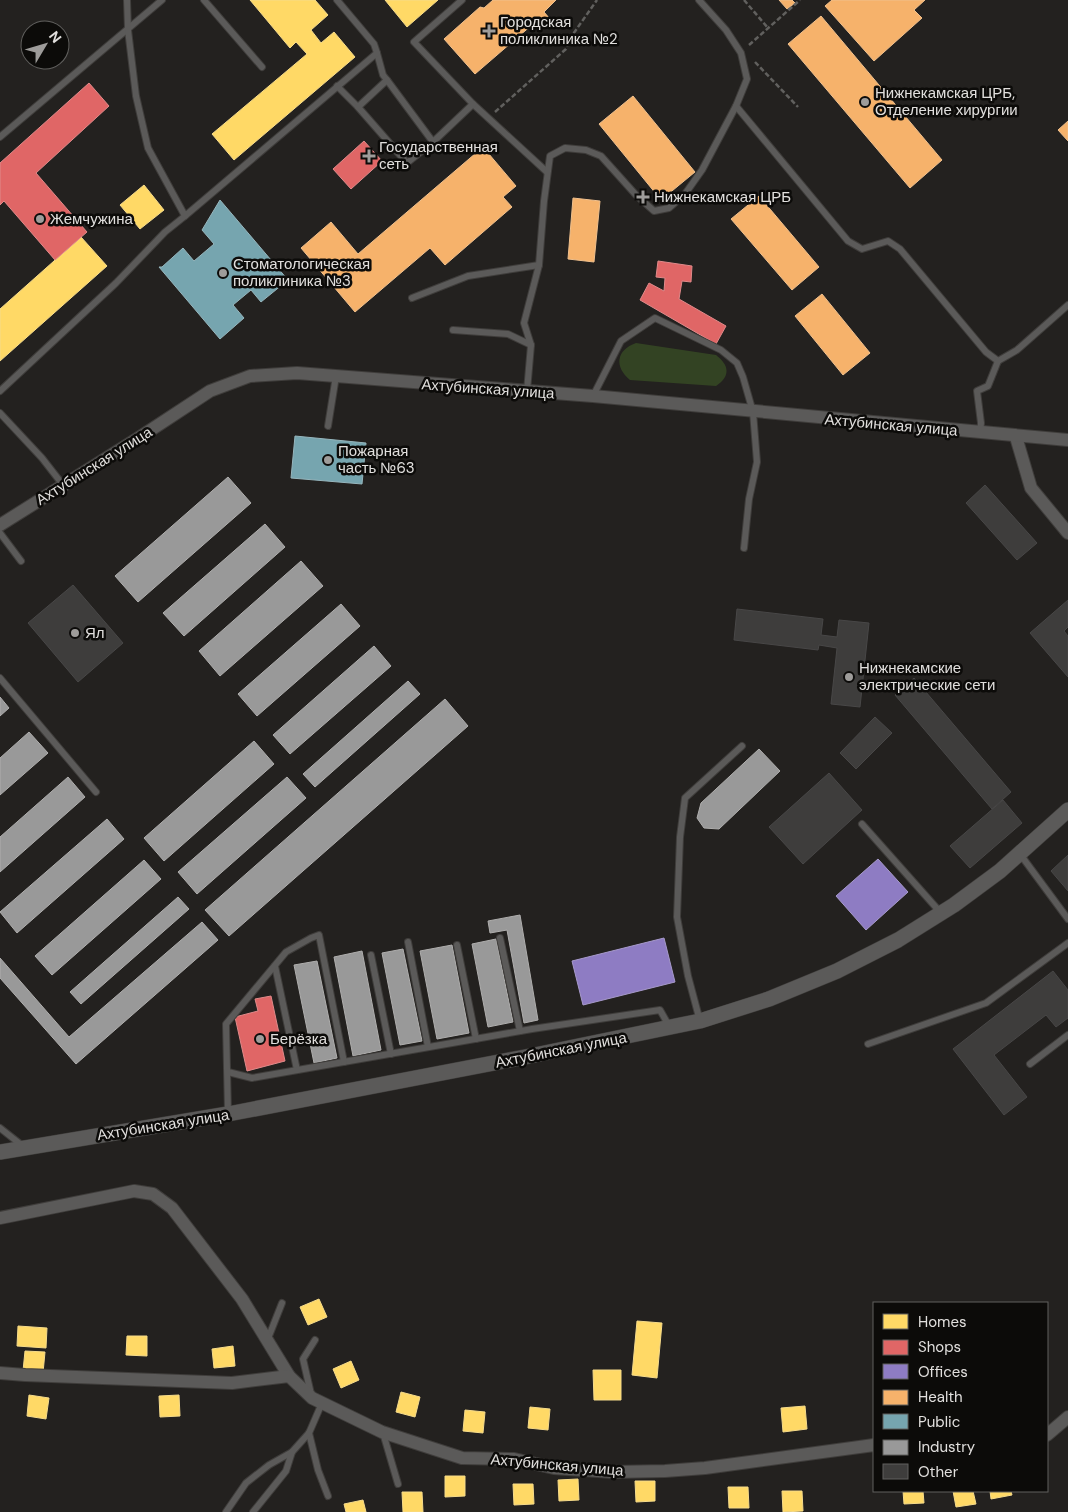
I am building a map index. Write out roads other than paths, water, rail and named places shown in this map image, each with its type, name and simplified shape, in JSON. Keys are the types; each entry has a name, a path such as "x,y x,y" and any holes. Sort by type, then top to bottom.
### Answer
{"street":[{"name":"Ахтубинская улица","path":"0,525 210,391 250,376 297,373 593,396 1016,437 1068,440"},
{"path":"1016,437 1031,488 1068,533"},
{"name":"Ахтубинская улица","path":"0,1152 228,1114 670,1028 769,999 837,971 898,940 941,913 1000,871 1068,810"},
{"name":"Ахтубинская улица","path":"0,1218 134,1191 153,1194 172,1208 242,1299 289,1376 317,1400 382,1432 462,1458 514,1459 554,1468 613,1472 665,1471 705,1468 873,1445"},
{"path":"0,1373 232,1383 289,1376"},
{"path":"1048,1434 1068,1417"}],"lane":[{"path":"127,0 128,30 136,96 148,148 185,216"},
{"path":"0,137 162,0"},
{"path":"204,0 262,67"},
{"path":"337,0 374,44 383,75 433,142"},
{"path":"462,0 414,42 474,104 547,172"},
{"path":"527,392 531,345 524,322 539,265 550,156 566,148 586,150 601,156 636,195 654,211 669,208 685,194 702,170 736,106 747,79 741,53 726,30 698,0"},
{"path":"0,391 116,283 165,232 377,54"},
{"path":"358,107 387,80"},
{"path":"337,86 407,163 474,104"},
{"path":"736,106 848,241 862,249 888,241 900,248 986,352 998,361"},
{"path":"412,298 468,276 539,265"},
{"path":"980,433 982,423 977,391 988,386 998,361 1017,350 1068,305"},
{"path":"593,396 620,341 655,318 721,350 737,363 753,412 757,462 749,499 744,548"},
{"path":"453,330 508,334 531,345"},
{"path":"328,426 336,376"},
{"path":"0,413 42,458 62,485"},
{"path":"0,533 21,562"},
{"path":"0,678 96,792"},
{"path":"700,1020 688,976 677,917 680,837 684,808 686,798 742,746"},
{"path":"862,824 941,913"},
{"path":"1020,854 1068,919"},
{"path":"228,1114 226,1024 286,952 319,935 344,1062"},
{"path":"500,938 520,1031"},
{"path":"408,942 428,1047"},
{"path":"868,1044 986,1003 1068,942"},
{"path":"457,945 476,1039"},
{"path":"371,954 391,1054"},
{"path":"275,966 297,1070"},
{"path":"228,1072 252,1078 520,1031 660,1010 670,1028"},
{"path":"1030,1064 1068,1035"},
{"path":"0,1128 25,1148"},
{"path":"267,1342 282,1303"},
{"path":"315,1340 303,1359 317,1400 309,1433 318,1470 328,1496"},
{"path":"382,1432 398,1484"},
{"path":"226,1512 246,1483 269,1465 292,1452 309,1433"},
{"path":"253,1512 286,1471 292,1452"}],"place":[{"name":"Городская поликлиника №2","path":"489,31"},
{"name":"Нижнекамская ЦРБ, Отделение хирургии","path":"865,102"},
{"name":"Государственная сеть","path":"369,156"},
{"name":"Нижнекамская ЦРБ","path":"643,197"},
{"name":"Жемчужина","path":"40,219"},
{"name":"Стоматологическая поликлиника №3","path":"223,273"},
{"name":"Пожарная часть №63","path":"328,460"},
{"name":"Ял","path":"75,633"},
{"name":"Нижнекамские электрические сети","path":"849,677"},
{"name":"Берёзка","path":"260,1039"}]}
